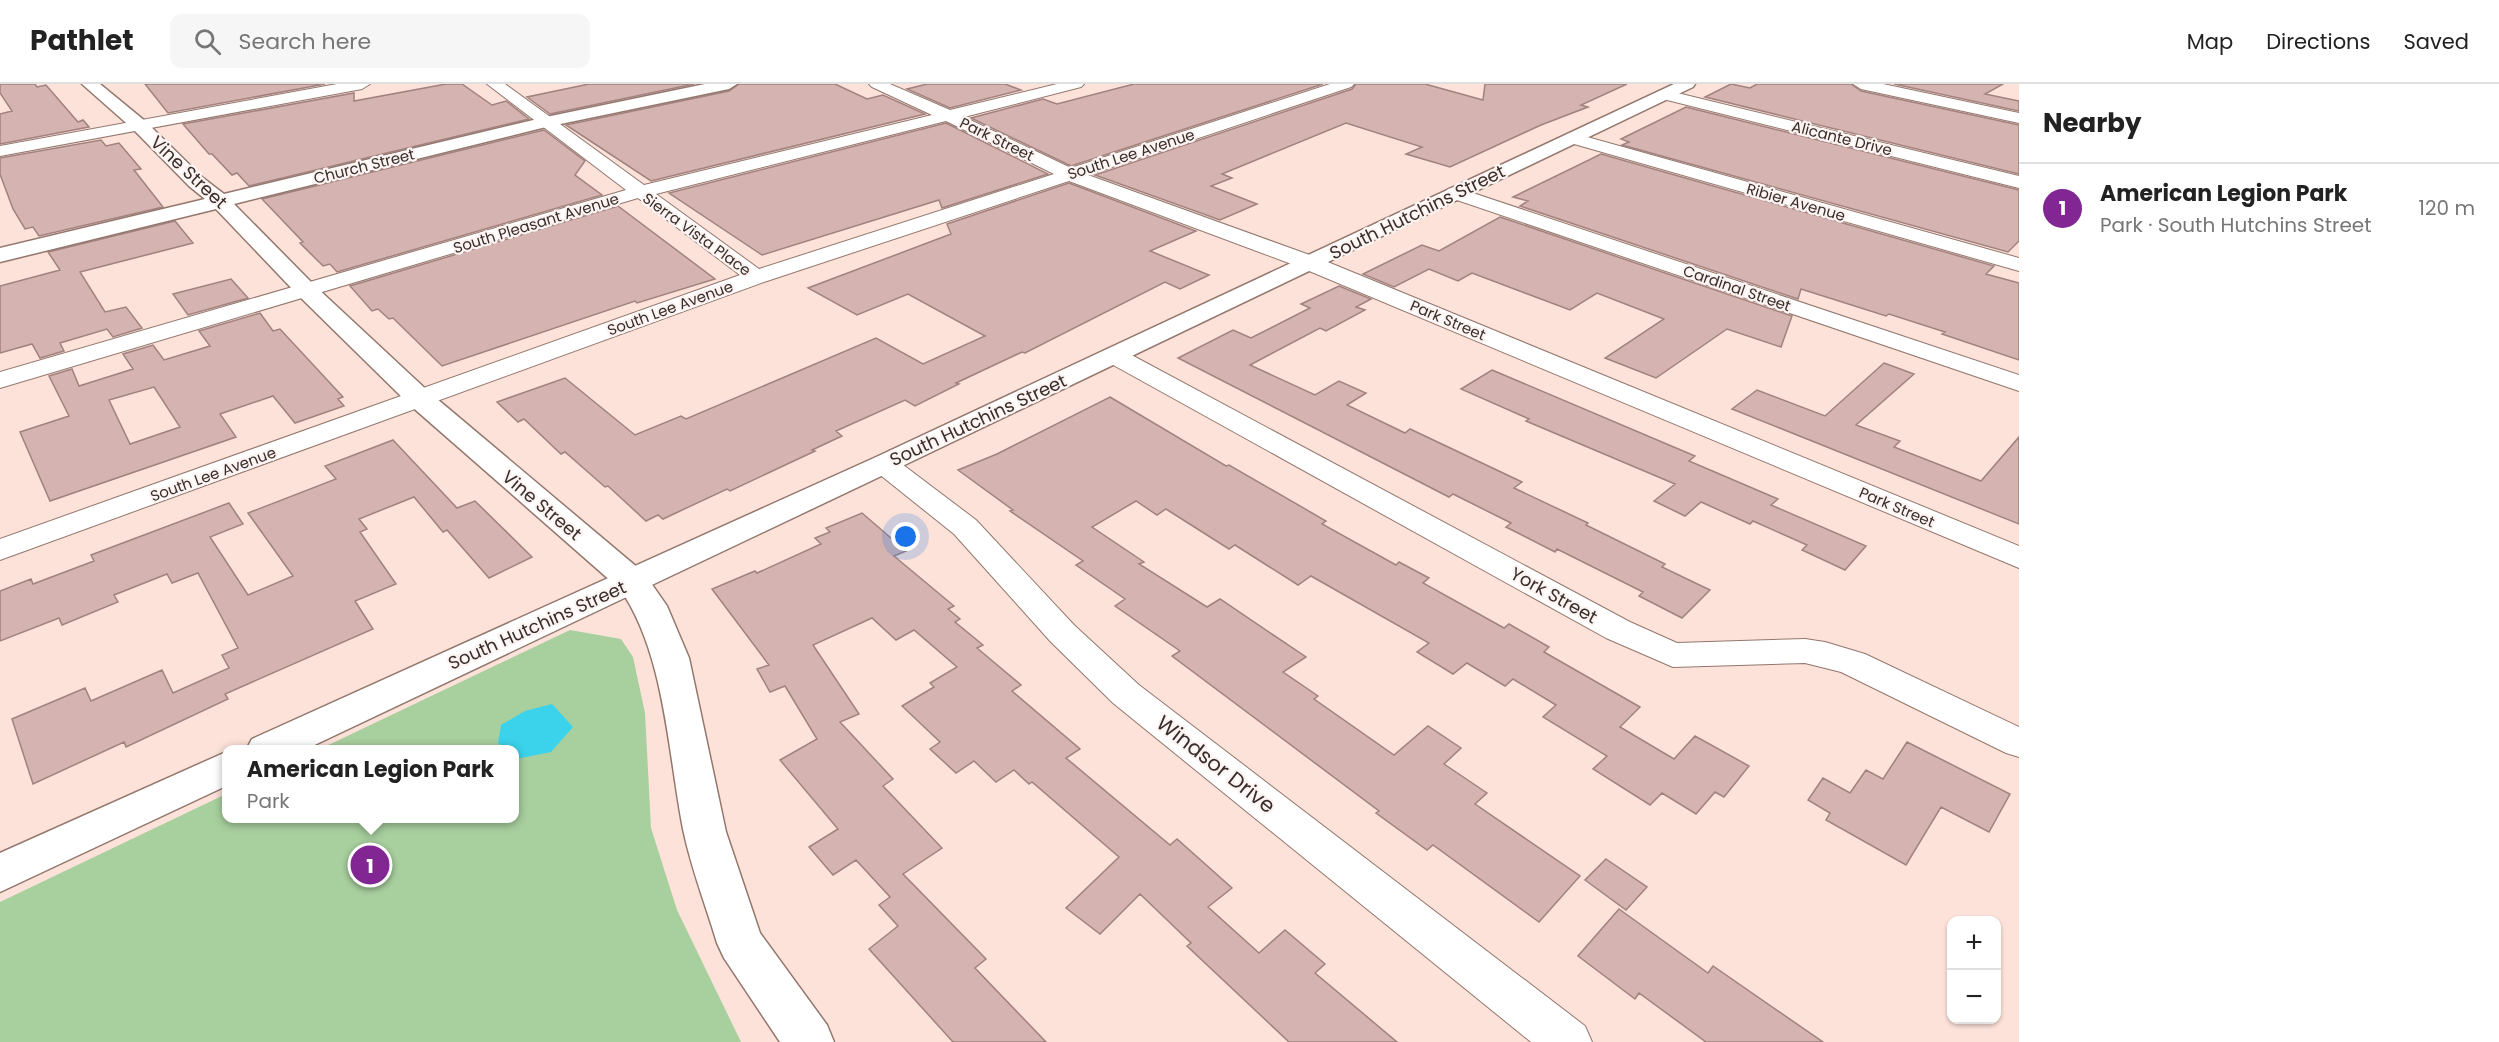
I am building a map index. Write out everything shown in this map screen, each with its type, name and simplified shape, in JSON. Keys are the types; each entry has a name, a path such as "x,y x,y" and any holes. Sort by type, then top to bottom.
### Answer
{"street":[{"name":"Vine Street","path":"90,84 139,125 196,182 220,201 307,291 420,399 632,581 650,606 671,658 705,832 740,943 809,1042"},
{"path":"0,151 336,86 362,84"},
{"name":"Sierra Vista Place","path":"495,84 756,277"},
{"name":"Church Street","path":"0,255 546,122 729,84"},
{"name":"Park Street","path":"877,84 1069,174 1310,263 2019,558"},
{"name":"South Pleasant Avenue","path":"0,380 639,192 1076,84"},
{"name":"South Lee Avenue","path":"0,550 756,277 1069,174 1293,94 1346,84"},
{"path":"1861,84 2019,118"},
{"name":"South Hutchins Street","path":"277,745 884,464 1676,89"},
{"name":"Alicante Drive","path":"1676,89 2019,182"},
{"name":"Ribier Avenue","path":"1573,138 2019,265"},
{"name":"Cardinal Street","path":"1455,193 2019,383"},
{"name":"York Street","path":"1114,356 1618,630 1673,655 1805,651 1825,654 1853,663 2019,743"},
{"name":"Windsor Drive","path":"884,464 965,527 1062,633 1126,694 1568,1042"},
{"path":"0,873 222,770"}],"green space":[{"path":"570,630 621,639 633,657 645,713 651,828 677,910 741,1042 0,1042 0,902 222,796 222,823 519,823 519,745 328,745"}],"water":[{"path":"552,704 573,727 551,752 519,758 519,745 498,743 501,725 525,711"}],"building":[{"path":"0,84 35,84 37,87 46,85 78,122 83,120 89,127 0,144 0,114 12,111 0,93"},
{"path":"145,84 325,84 168,113"},
{"path":"446,84 462,84 492,105 506,101 529,119 249,186 237,173 232,175 212,154 209,154 183,124 354,93 354,101"},
{"path":"589,84 694,84 550,114 527,97"},
{"path":"739,84 835,84 867,99 883,95 925,114 651,181 566,125 729,91"},
{"path":"927,84 1005,84 1021,90 950,108 907,89"},
{"path":"1134,84 1323,84 1071,166 971,118 1043,99 1057,104"},
{"path":"1356,84 1425,84 1483,100 1485,84 1627,84 1581,105 1588,107 1541,125 1450,167 1406,154 1422,147 1346,123 1222,174 1232,178 1211,186 1257,204 1220,220 1095,175 1352,89"},
{"path":"1731,84 1750,88 1757,84 1851,84 1861,91 2019,125 2019,174 1705,97"},
{"path":"1894,84 2003,84 1985,94 2019,101 2019,111"},
{"path":"1686,107 2019,190 2019,241 2008,252 1622,145 1629,142 1621,139"},
{"path":"946,123 1048,174 942,208 939,200 762,255 669,193"},
{"path":"544,130 585,161 575,175 602,195 337,272 330,264 323,266 262,199"},
{"path":"101,140 106,146 119,143 141,169 134,170 163,207 39,236 33,227 25,229 13,209 0,174 0,158"},
{"path":"1601,154 1994,266 1986,274 2019,283 2019,360 1942,334 1945,332 1801,289 1798,299 1520,206 1528,201 1513,197"},
{"path":"1069,183 1196,231 1150,251 1209,275 1180,289 1165,282 1025,353 1022,352 956,383 959,384 915,406 905,400 836,431 842,436 812,450 815,451 730,491 727,489 663,519 658,515 646,521 608,486 605,487 565,452 561,454 524,419 518,422 497,402 565,378 635,435 681,416 686,419 876,338 923,364 985,336 908,294 857,315 808,288 951,234 947,224"},
{"path":"618,206 715,279 637,303 635,301 442,366 393,318 389,319 378,309 372,311 350,286"},
{"path":"1500,217 1792,316 1781,347 1727,329 1656,378 1605,358 1664,319 1597,293 1570,310 1472,273 1458,281 1429,269 1394,287 1363,274 1422,245 1439,251"},
{"path":"175,221 193,243 80,272 105,312 126,307 142,328 113,337 107,329 60,343 64,351 40,358 32,344 0,353 0,286 60,270 48,252"},
{"path":"231,279 248,298 188,315 173,294"},
{"path":"1339,286 1371,299 1356,307 1365,310 1326,331 1320,328 1250,365 1315,395 1339,381 1366,393 1347,405 1405,433 1410,429 1522,482 1514,488 1588,523 1586,525 1665,564 1662,567 1710,590 1682,618 1639,596 1643,592 1557,549 1555,552 1506,527 1511,523 1453,494 1449,497 1178,358 1233,330 1251,338 1310,308 1301,304"},
{"path":"260,313 273,331 280,329 343,397 338,399 344,406 295,423 273,396 220,414 236,437 50,501 20,432 69,416 49,376 72,369 79,386 133,369 123,354 153,345 164,360 210,346 199,331","holes":["154,387 180,427 130,444 109,400"]},
{"path":"1884,363 1914,374 1856,425 1900,441 1894,447 1981,481 2019,437 2019,524 1732,409 1757,390 1825,416"},
{"path":"1492,370 1695,456 1689,461 1778,499 1771,505 1866,546 1845,570 1802,550 1807,545 1753,521 1750,524 1701,502 1685,516 1654,501 1675,484 1526,421 1529,419 1461,389"},
{"path":"1110,397 1226,466 1229,465 1326,521 1322,524 1396,565 1399,562 1429,578 1423,583 1504,628 1509,624 1549,647 1544,652 1640,707 1620,727 1674,759 1695,736 1749,766 1724,797 1715,792 1696,814 1662,793 1650,805 1593,769 1607,756 1543,717 1556,705 1513,679 1505,686 1467,663 1453,674 1417,652 1429,643 1311,576 1298,585 1235,545 1229,549 1166,509 1157,515 1136,501 1092,527 1144,562 1139,564 1207,607 1220,599 1306,657 1283,672 1318,696 1314,699 1394,755 1428,726 1461,748 1444,764 1487,793 1475,804 1580,876 1539,922 1433,845 1427,850 1376,813 1379,811 1172,656 1180,651 1115,606 1125,599 1076,565 1083,561 1010,511 1013,510 958,470 997,454"},
{"path":"393,440 457,508 475,501 532,557 489,578 447,530 443,532 414,497 359,519 367,529 360,532 396,584 355,601 373,629 225,694 228,699 126,747 124,742 33,784 12,719 85,688 91,701 162,670 173,693 229,668 222,655 238,648 198,573 172,583 167,574 114,595 118,602 62,625 59,618 0,641 0,591 31,579 33,584 94,561 91,555 229,503 243,524 210,537 248,595 293,576 248,513 336,479 325,466"},
{"path":"862,513 906,551 894,556 954,606 948,609 960,619 955,622 983,645 977,648 1021,685 1012,691 1080,749 1066,758 1170,845 1177,839 1232,888 1208,907 1259,953 1285,930 1325,964 1315,973 1397,1042 1289,1042 1187,946 1191,943 1140,894 1100,934 1066,908 1119,857 1032,782 1029,784 1014,770 996,782 974,761 956,773 930,749 940,742 902,706 934,687 930,683 957,667 914,630 896,640 872,618 813,645 859,714 840,722 893,779 883,786 942,848 903,874 986,959 975,968 1046,1042 953,1042 869,949 898,926 879,905 890,897 856,860 833,875 809,847 838,829 780,760 817,739 785,686 770,692 757,669 769,665 712,589 755,571 757,573 821,544 815,538 830,532 826,528"},
{"path":"1907,742 2010,794 1989,832 1941,807 1906,865 1826,820 1830,813 1808,800 1823,778 1850,793 1866,770 1883,779"},
{"path":"1606,859 1647,887 1626,910 1585,880"},
{"path":"1619,909 1708,973 1713,966 1823,1042 1706,1042 1639,993 1635,999 1578,956"}],"place":[{"name":"American Legion Park","path":"370,865"}]}
